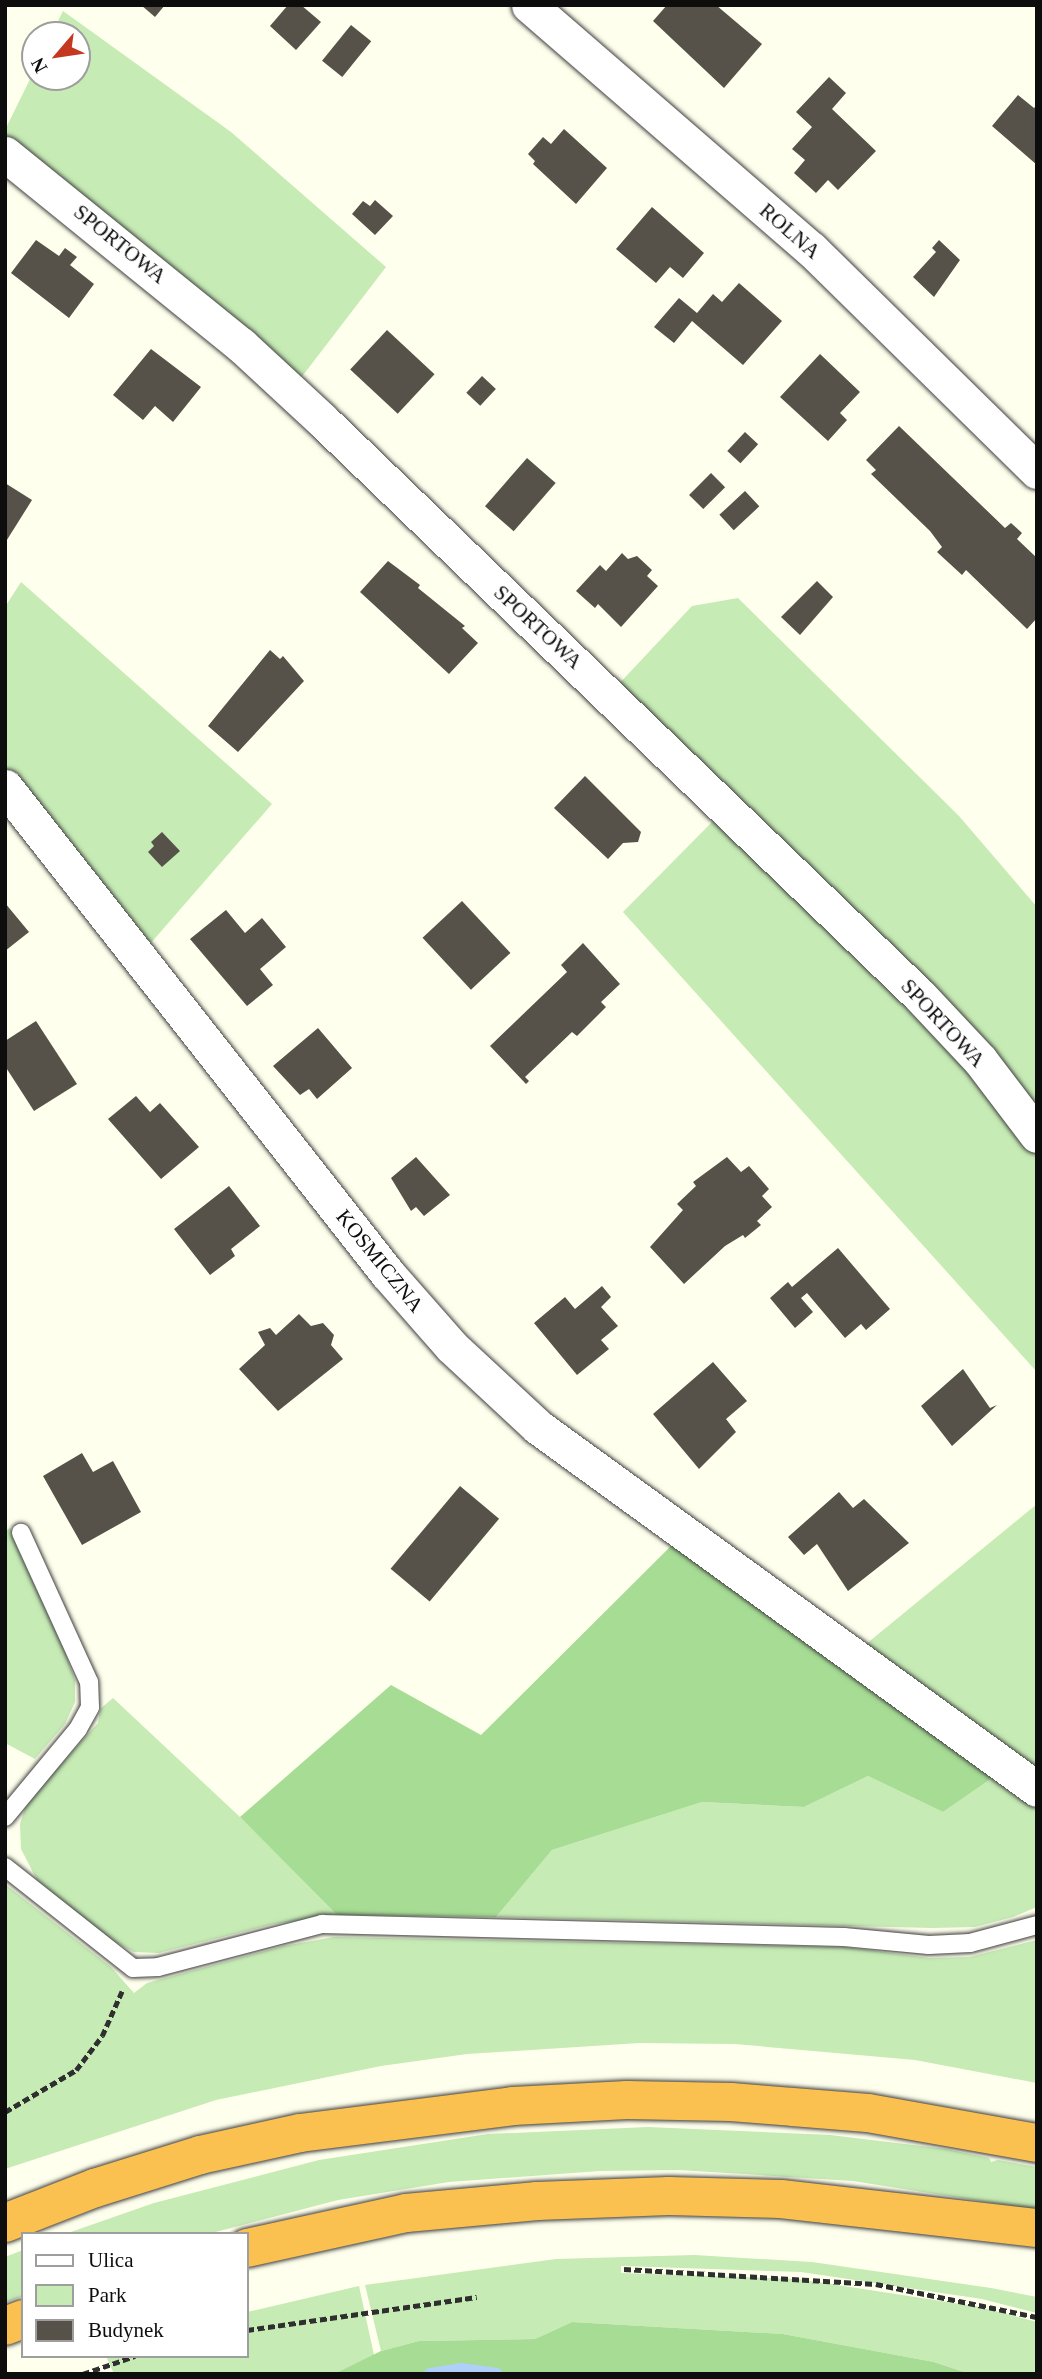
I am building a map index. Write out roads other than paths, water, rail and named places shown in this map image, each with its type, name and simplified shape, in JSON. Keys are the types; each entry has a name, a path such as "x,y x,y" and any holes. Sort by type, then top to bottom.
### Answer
{"highway":[{"path":"5,2223 95,2188 201,2155 300,2133 513,2106 627,2100 732,2102 868,2113 1037,2143"},
{"path":"248,2248 407,2213 537,2201 669,2196 794,2201 1037,2228"}],"street":[{"name":"ROLNA","path":"529,5 811,248 1037,471"},
{"name":"SPORTOWA","path":"5,154 241,345 321,419 920,996 979,1060 1037,1135"},
{"name":"KOSMICZNA","path":"5,787 387,1273 452,1347 538,1427 1037,1789"}],"lane":[{"path":"5,1816 78,1729 90,1707 89,1682 21,1533"},
{"path":"5,1867 133,1968 158,1967 322,1924 844,1937 929,1945 970,1943 1037,1926"}],"waterway":[{"path":"430,2374 461,2369 497,2374"}]}
